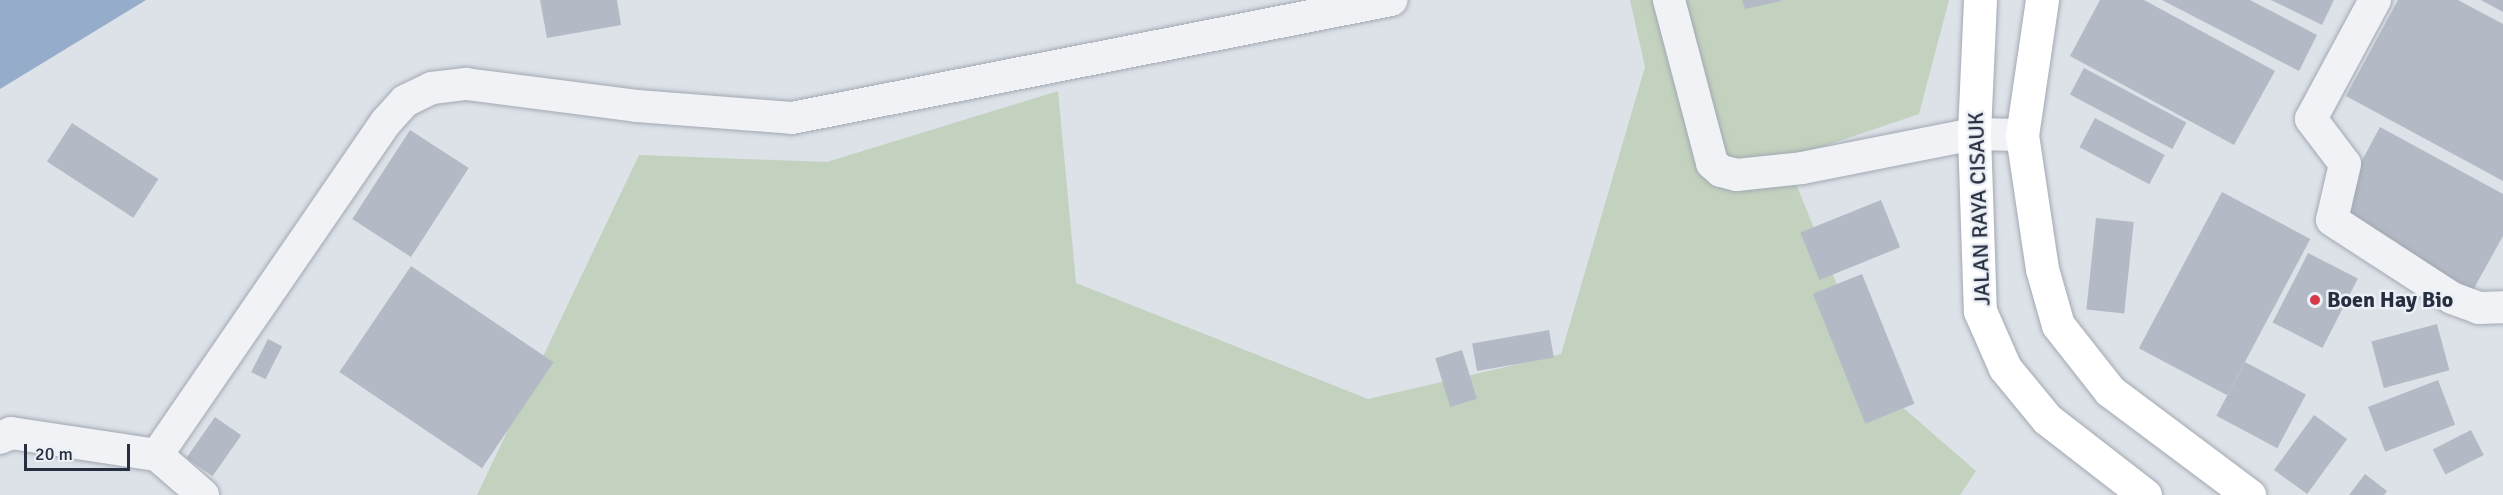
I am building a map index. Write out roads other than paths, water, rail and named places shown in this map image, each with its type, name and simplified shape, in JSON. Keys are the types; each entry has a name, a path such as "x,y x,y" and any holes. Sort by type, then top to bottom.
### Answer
{"main road":[{"name":"JALAN RAYA CISAUK","path":"1980,0 1974,134 1980,311 2005,368 2047,419 2145,495"},
{"name":"JALAN RAYA CISAUK","path":"2042,0 2022,135 2042,269 2058,325 2110,391 2249,495"}],"street":[{"path":"157,455 386,122 405,101 432,88 465,84 637,106 792,118 1391,0"},
{"path":"1669,0 1712,163 1721,171 1737,175 1802,168 1974,134 2022,135"},
{"path":"2375,0 2311,119 2345,164 2332,220 2452,298 2479,308 2503,307"},
{"path":"0,438 11,433 157,455 203,495"}],"water":[{"path":"0,0 146,0 0,89"}],"place":[{"name":"Boen Hay Bio","path":"2315,300"}]}
